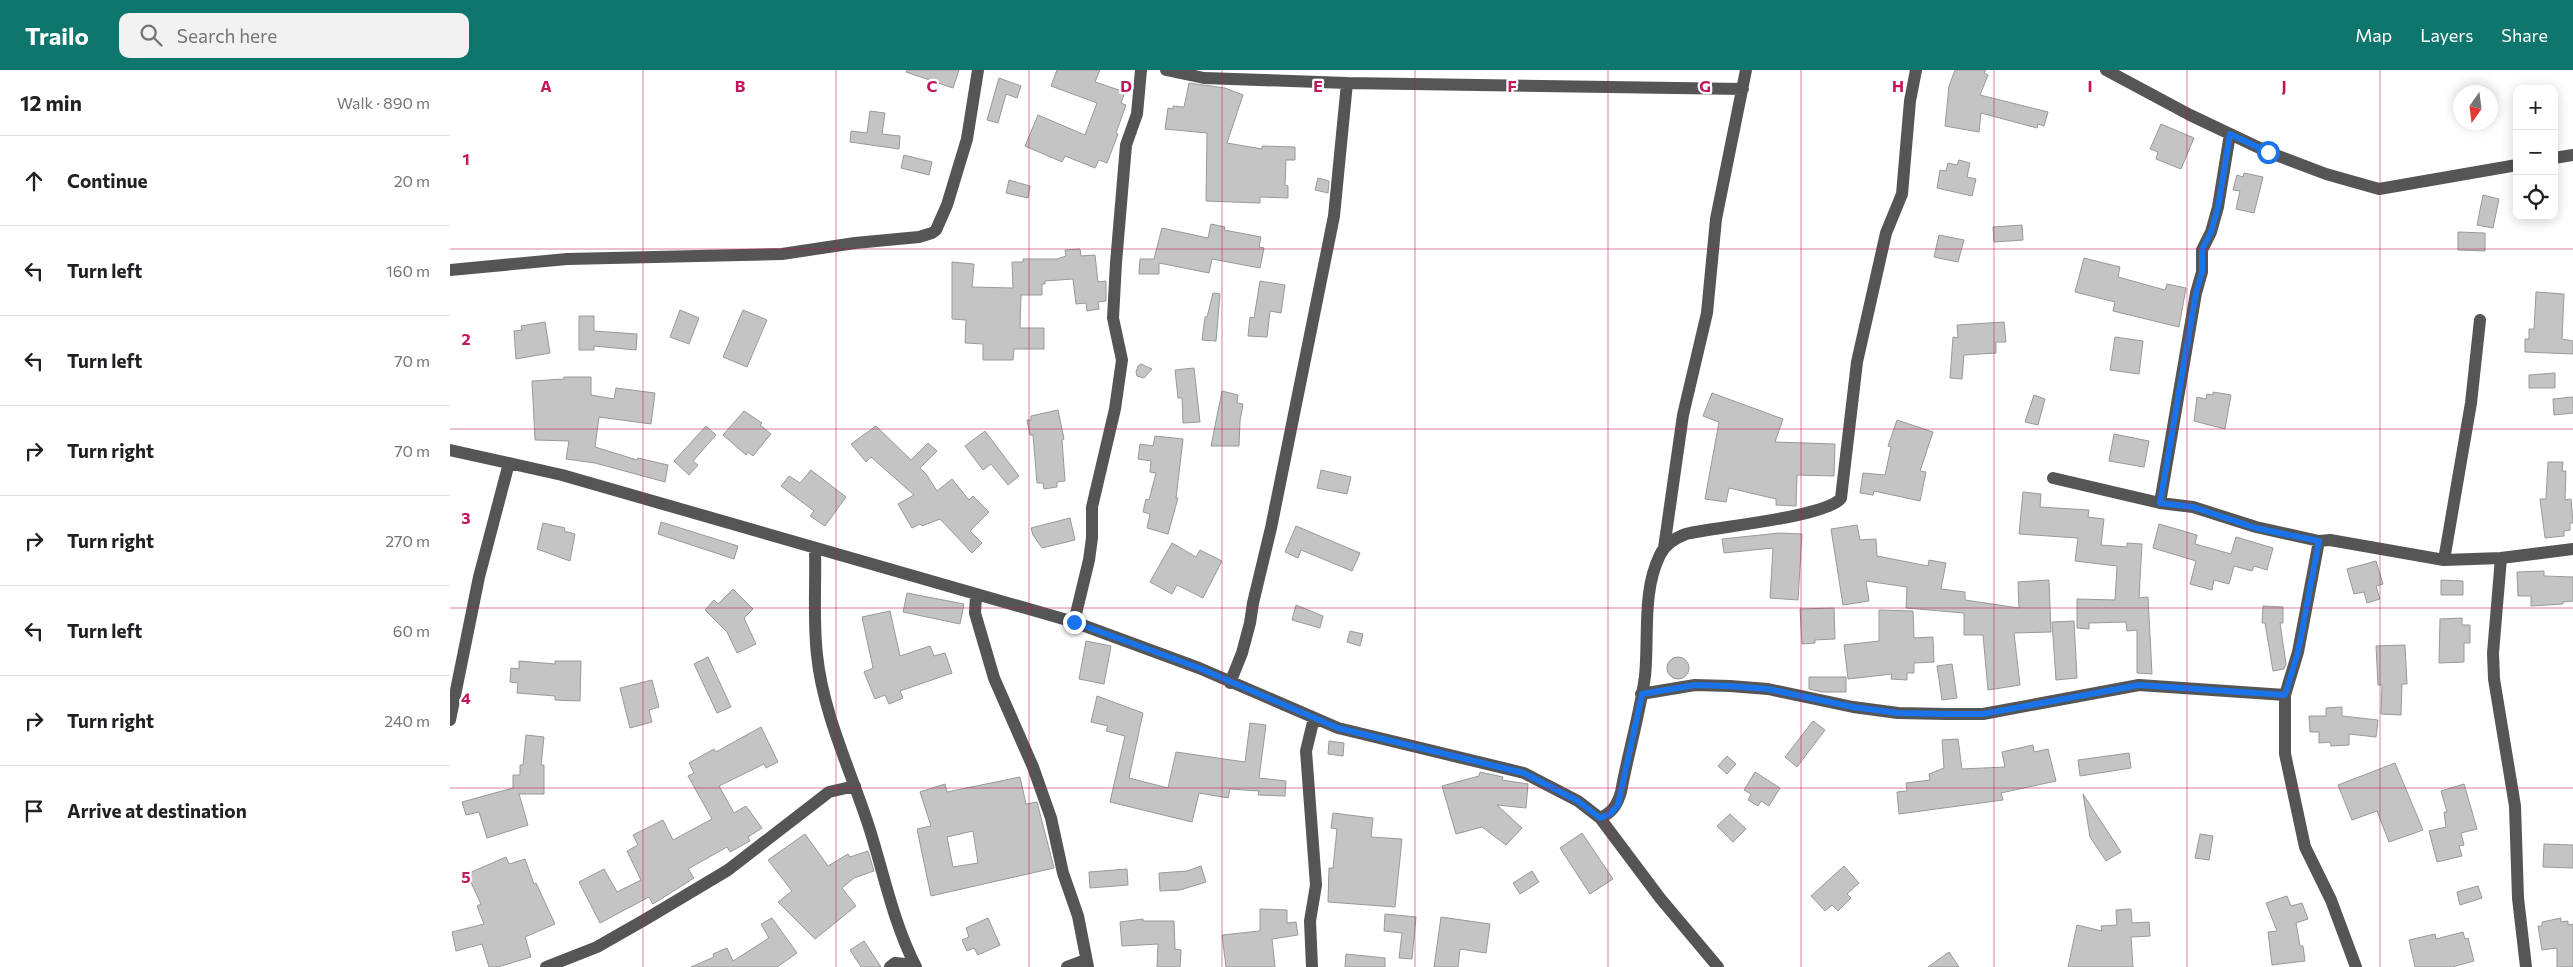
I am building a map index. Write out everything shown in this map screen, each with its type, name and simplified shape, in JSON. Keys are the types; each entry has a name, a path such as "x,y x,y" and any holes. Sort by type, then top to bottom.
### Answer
{"street":[{"path":"450,270 568,259 782,254 855,243 919,237 932,233 936,230 947,205 967,139 978,70"},
{"path":"1074,622 1089,560 1092,507 1116,409 1122,360 1113,318 1116,263 1126,145 1137,114 1141,70"},
{"path":"1166,70 1204,78 1347,83 1743,89"},
{"path":"1664,548 1683,415 1707,313 1716,220 1746,70"},
{"path":"1600,818 1610,814 1618,805 1642,694 1650,594 1658,559 1664,548 1676,537 1686,534 1812,512 1837,503 1841,498 1857,362 1886,234 1902,194 1910,101 1916,70"},
{"path":"2106,70 2268,152 2326,174 2379,188 2513,165"},
{"path":"1230,682 1242,653 1250,623 1334,216 1347,83"},
{"path":"2160,503 2196,293 2202,272 2202,250 2211,232 2218,207 2230,134"},
{"path":"2558,157 2573,155"},
{"path":"2444,560 2471,403 2480,320"},
{"path":"450,450 562,475 814,549 1074,622 1199,668 1314,718 1362,736 1493,764 1524,773 1578,801 1600,818 1660,898 1718,967"},
{"path":"450,720 480,577 509,463"},
{"path":"2052,478 2160,503 2193,507 2256,528 2319,541 2330,540 2444,560 2501,558 2573,549"},
{"path":"2319,541 2298,652 2285,695 2284,754 2305,847 2331,900 2356,967"},
{"path":"814,549 817,656 832,717 897,925 915,966"},
{"path":"2501,558 2492,653 2494,679 2514,806 2518,898 2526,967"},
{"path":"976,595 975,613 994,678 1033,767 1052,818 1063,873 1078,916 1087,963 1067,967"},
{"path":"1642,694 1695,685 1730,686 1768,689 1871,709 1946,714 1983,714 2139,685 2285,695"},
{"path":"1312,967 1310,921 1316,885 1306,751 1314,718"},
{"path":"546,967 597,947 646,919 728,870 829,792 855,786"},
{"path":"890,967 895,963 915,966"}],"building":[{"path":"907,70 959,70 953,88 906,72"},
{"path":"1057,70 1100,70 1095,82 1125,92 1121,103 1126,105 1107,163 1099,160 1095,168 1065,156 1062,162 1025,146 1038,115 1085,135 1097,103 1051,86"},
{"path":"1955,70 1986,70 1984,73 1988,75 1980,95 2048,112 2044,126 2038,124 2037,128 1981,113 1979,132 1945,126 1949,86"},
{"path":"999,78 1021,86 1017,98 1006,94 998,123 987,120"},
{"path":"1189,83 1225,88 1243,95 1227,143 1262,149 1262,146 1295,147 1295,160 1286,160 1285,185 1288,186 1288,198 1260,197 1260,203 1206,201 1207,133 1165,129 1168,108 1173,109 1173,106 1184,107"},
{"path":"870,111 885,113 882,134 900,136 899,149 850,142 851,131 867,133"},
{"path":"2161,124 2194,138 2181,169 2156,159 2158,152 2150,149"},
{"path":"904,155 932,162 929,175 901,168"},
{"path":"1959,160 1970,163 1967,177 1976,179 1972,196 1937,188 1940,170 1946,171 1948,163 1957,165"},
{"path":"2244,173 2263,177 2254,213 2236,209 2240,191 2233,190 2237,175 2243,177"},
{"path":"1318,178 1329,181 1328,193 1315,190"},
{"path":"1009,180 1030,186 1028,198 1006,193"},
{"path":"2483,195 2499,199 2493,228 2477,225"},
{"path":"1211,224 1225,227 1224,230 1261,237 1259,247 1264,248 1260,268 1212,259 1209,273 1159,263 1159,274 1139,274 1140,259 1154,259 1162,228 1208,238"},
{"path":"2022,225 2023,240 1994,242 1993,227"},
{"path":"2458,232 2485,233 2485,251 2458,250"},
{"path":"1939,235 1964,240 1958,262 1934,257"},
{"path":"1080,249 1081,256 1095,255 1098,282 1106,281 1106,301 1098,302 1099,309 1087,311 1086,303 1076,304 1073,279 1045,281 1045,284 1042,284 1042,295 1021,295 1020,328 1044,328 1044,349 1014,349 1013,360 983,360 983,344 965,343 966,320 952,319 952,262 974,264 972,287 1013,288 1012,262 1023,262 1023,259 1057,259 1066,256 1065,250"},
{"path":"2084,258 2120,267 2118,277 2165,290 2167,284 2186,288 2179,327 2113,311 2115,302 2075,292"},
{"path":"1260,281 1285,285 1281,313 1270,311 1267,337 1248,336 1250,317 1254,318"},
{"path":"2536,292 2564,294 2562,339 2573,341 2573,354 2525,352 2525,339 2529,339 2529,329 2534,329"},
{"path":"1213,293 1220,294 1216,341 1202,340 1205,317 1207,317"},
{"path":"680,310 699,318 689,344 670,337"},
{"path":"743,310 767,320 747,367 723,357"},
{"path":"579,316 594,316 594,331 637,334 636,350 594,346 594,350 579,350"},
{"path":"545,322 550,353 516,359 514,331 522,330 521,326"},
{"path":"2004,322 2006,342 1996,342 1996,353 1964,355 1962,379 1950,378 1953,337 1958,338 1957,325"},
{"path":"2115,337 2143,341 2139,374 2110,370"},
{"path":"1141,364 1152,369 1144,378 1137,376 1136,372"},
{"path":"1194,368 1200,422 1183,423 1182,398 1178,398 1175,370"},
{"path":"2555,373 2555,388 2529,388 2529,375"},
{"path":"564,377 591,377 591,395 614,399 616,388 655,393 651,424 599,417 595,447 637,460 638,458 668,465 665,482 595,463 566,459 569,441 535,440 532,381 564,379"},
{"path":"1222,391 1238,395 1237,403 1243,404 1239,446 1211,446"},
{"path":"2213,392 2231,395 2225,429 2194,421 2197,397 2206,399 2207,394 2213,395"},
{"path":"1712,393 1783,419 1775,442 1835,444 1834,476 1797,475 1796,506 1776,505 1776,499 1729,488 1726,502 1705,499 1719,422 1703,416"},
{"path":"2034,395 2045,399 2038,425 2025,422"},
{"path":"2573,397 2573,413 2554,415 2553,399"},
{"path":"1058,410 1064,439 1062,440 1065,481 1057,482 1057,487 1044,489 1043,483 1037,483 1033,435 1030,435 1027,420 1031,420 1031,416"},
{"path":"744,411 762,423 760,425 771,434 753,456 748,452 746,455 723,435"},
{"path":"1897,420 1933,432 1920,471 1926,472 1920,501 1874,491 1873,495 1860,493 1863,473 1885,475 1891,447 1888,446"},
{"path":"706,426 716,435 693,461 698,465 689,475 674,461"},
{"path":"876,426 911,460 928,443 937,451 920,468 937,491 952,479 969,500 973,496 989,512 970,531 982,543 972,553 940,519 912,528 898,504 914,495 871,457 866,462 851,444"},
{"path":"985,431 1019,476 1008,485 991,464 983,470 965,446"},
{"path":"2114,434 2149,441 2144,467 2109,461"},
{"path":"1155,436 1183,439 1176,498 1178,498 1168,534 1147,528 1150,514 1143,512 1146,499 1149,500 1156,473 1150,472 1151,461 1138,459 1140,444 1153,446"},
{"path":"2548,462 2563,462 2562,471 2566,471 2565,500 2571,499 2573,523 2570,523 2570,530 2564,531 2564,536 2545,538 2540,499 2546,499"},
{"path":"811,470 846,497 825,526 810,516 814,511 781,486 789,476 800,483"},
{"path":"1321,470 1351,477 1347,494 1317,488"},
{"path":"2023,492 2041,494 2040,507 2089,510 2088,517 2104,519 2101,545 2127,547 2127,543 2142,544 2139,598 2148,597 2152,674 2137,673 2137,630 2127,631 2126,622 2089,623 2089,629 2077,628 2077,599 2115,600 2117,566 2075,561 2078,538 2019,534"},
{"path":"1070,518 1075,540 1042,548 1033,535 1031,528"},
{"path":"661,522 738,546 734,559 658,534"},
{"path":"543,523 565,528 564,531 575,534 570,561 537,549"},
{"path":"2159,524 2197,535 2195,544 2231,554 2236,537 2273,548 2267,570 2254,566 2252,571 2234,566 2229,584 2214,580 2212,590 2190,584 2196,561 2153,548"},
{"path":"1857,525 1860,540 1876,539 1877,556 1928,566 1929,560 1946,563 1941,589 1965,592 1965,600 2019,608 2018,582 2049,580 2051,632 2014,633 2020,685 1988,690 1983,635 1964,635 1964,613 1906,608 1907,587 1866,581 1869,601 1843,605 1831,529"},
{"path":"1296,526 1360,553 1352,571 1301,550 1298,558 1285,552"},
{"path":"1779,533 1802,534 1798,600 1770,598 1773,548 1724,553 1722,539"},
{"path":"1172,543 1196,557 1200,550 1222,561 1203,598 1177,585 1172,594 1150,582"},
{"path":"2376,561 2383,584 2376,586 2380,599 2367,603 2364,592 2354,594 2347,569"},
{"path":"2544,571 2544,576 2573,577 2573,601 2563,602 2563,604 2531,606 2531,596 2518,596 2517,572"},
{"path":"2441,580 2463,581 2463,595 2441,595"},
{"path":"733,589 753,609 744,618 756,644 737,653 727,632 705,610 714,600 718,604"},
{"path":"907,593 964,604 960,624 903,612"},
{"path":"1296,605 1323,616 1320,628 1292,620"},
{"path":"2263,606 2283,607 2283,623 2280,623 2286,664 2284,669 2273,671 2265,623 2262,623"},
{"path":"1834,608 1835,639 1815,640 1815,643 1802,644 1800,609"},
{"path":"1879,610 1913,611 1914,638 1933,637 1934,662 1914,663 1914,673 1907,673 1907,680 1891,679 1892,674 1848,679 1844,645 1879,641"},
{"path":"890,611 900,656 930,646 934,656 945,653 952,673 900,691 903,698 889,704 885,695 875,699 864,672 873,668 862,617"},
{"path":"2462,618 2462,625 2470,625 2470,643 2464,643 2464,662 2439,663 2440,619"},
{"path":"2074,621 2077,678 2056,680 2052,622"},
{"path":"1350,631 1363,634 1360,646 1347,642"},
{"path":"1086,641 1111,646 1104,684 1079,679"},
{"path":"2405,645 2407,684 2402,684 2401,715 2381,714 2382,685 2378,685 2376,646"},
{"path":"708,657 731,707 717,713 694,664"},
{"path":"1678,657 1686,660 1689,668 1686,676 1678,679 1670,676 1667,668 1670,660"},
{"path":"519,661 555,664 555,661 581,661 580,701 555,700 555,696 517,693 518,683 510,682 511,668 519,669"},
{"path":"1952,664 1957,698 1942,700 1937,666"},
{"path":"1809,677 1846,677 1846,692 1822,692 1809,689"},
{"path":"652,680 659,707 649,710 652,722 630,728 620,688"},
{"path":"1097,696 1143,713 1129,778 1168,788 1176,752 1245,762 1250,723 1266,725 1259,778 1286,781 1285,796 1258,795 1259,791 1230,789 1228,798 1199,793 1192,822 1110,802 1125,736 1106,731 1108,726 1091,722"},
{"path":"2342,707 2342,716 2378,720 2376,737 2349,734 2349,745 2331,746 2330,742 2319,743 2319,732 2310,732 2309,716 2326,716 2326,708"},
{"path":"1813,721 1825,730 1797,767 1785,757"},
{"path":"761,727 778,762 766,768 764,764 719,786 734,813 746,806 762,828 748,837 750,841 730,852 727,847 688,869 694,878 653,904 649,897 600,923 579,882 604,869 617,892 641,880 627,851 638,845 633,835 663,820 673,840 712,819 688,776 694,773 689,763 714,749 716,752"},
{"path":"526,735 544,737 541,765 544,765 544,794 519,794 528,825 487,838 479,812 466,815 462,802 513,788 513,775 520,775 520,765 523,765"},
{"path":"1958,739 1962,769 2005,767 2002,752 2033,745 2034,752 2048,749 2056,781 2001,793 2003,800 1899,814 1897,792 1907,791 1906,783 1930,780 1929,774 1944,768 1942,740"},
{"path":"1329,741 1344,743 1343,756 1328,754"},
{"path":"2129,753 2131,768 2080,776 2078,760"},
{"path":"1727,756 1736,764 1727,774 1718,766"},
{"path":"2395,763 2423,830 2389,842 2377,811 2352,820 2338,785"},
{"path":"1480,772 1503,777 1502,780 1528,784 1526,808 1497,805 1522,828 1506,845 1482,827 1456,834 1442,786 1479,776"},
{"path":"1755,772 1780,788 1769,806 1761,801 1758,806 1748,800 1751,794 1744,790"},
{"path":"1020,777 1026,804 1037,802 1054,868 931,896 917,829 931,826 920,792 945,784 947,792","holes":["973,831 978,863 953,867 947,837"]},
{"path":"2464,784 2477,829 2461,833 2464,845 2459,846 2462,856 2437,862 2429,831 2446,827 2444,812 2447,812 2441,791"},
{"path":"2083,794 2121,852 2106,861 2090,837"},
{"path":"1333,813 1373,818 1371,837 1402,839 1395,907 1328,902 1329,868 1333,868 1337,829 1331,828"},
{"path":"1730,814 1746,829 1733,842 1717,826"},
{"path":"1582,833 1613,879 1590,894 1560,848"},
{"path":"805,834 828,866 848,854 850,857 868,851 874,871 854,878 842,888 856,906 815,939 778,902 792,891 768,860"},
{"path":"2200,834 2213,836 2209,860 2195,858"},
{"path":"2544,844 2573,845 2573,868 2543,867"},
{"path":"506,857 509,864 525,859 534,884 536,883 555,924 525,937 531,957 498,967 489,967 482,944 456,951 452,932 484,924 477,906 481,904 467,874"},
{"path":"1201,866 1206,882 1180,890 1160,891 1159,873 1187,871"},
{"path":"1844,866 1859,883 1847,894 1851,898 1838,911 1832,905 1825,911 1811,896"},
{"path":"1127,869 1128,885 1090,888 1089,872"},
{"path":"1532,871 1539,882 1520,894 1513,883"},
{"path":"2478,886 2482,898 2460,905 2457,892"},
{"path":"2287,896 2291,906 2302,903 2308,919 2296,923 2300,946 2303,946 2305,961 2272,965 2268,932 2277,931 2266,903"},
{"path":"1260,909 1287,910 1287,923 1296,922 1298,935 1272,939 1275,967 1226,967 1222,935 1260,931"},
{"path":"2131,909 2132,923 2149,922 2150,936 2131,937 2133,967 2068,967 2077,925 2102,931 2101,926 2117,925 2116,910"},
{"path":"1385,914 1416,917 1412,959 1399,958 1402,933 1384,931"},
{"path":"1441,917 1490,924 1486,953 1460,949 1458,967 1434,967"},
{"path":"772,918 797,953 777,967 691,967 714,957 713,954 727,948 733,961 769,938 761,924"},
{"path":"988,918 1000,945 978,955 974,948 967,951 962,940 969,937 966,928"},
{"path":"2561,918 2561,922 2568,921 2568,925 2573,924 2573,967 2557,967 2557,948 2542,950 2538,926 2542,926 2542,922"},
{"path":"1143,919 1143,921 1174,921 1175,949 1181,950 1180,967 1157,967 1158,944 1122,946 1120,922"},
{"path":"2463,932 2465,939 2468,938 2474,961 2452,967 2415,967 2409,940 2435,934 2436,939"},
{"path":"864,941 881,967 861,967 850,950"},
{"path":"1949,952 1959,967 1928,967"},
{"path":"1346,954 1385,958 1385,967 1345,967"}],"route":[{"path":"1074,622 1199,668 1338,728 1362,736 1493,764 1524,773 1553,786 1578,801 1600,818 1610,814 1618,805 1642,694 1654,693 1667,688 1695,685 1768,689 1853,707 1898,713 1946,714 1983,714 2139,685 2285,695 2298,652 2319,541 2256,528 2193,507 2160,503 2196,293 2202,272 2202,250 2211,232 2218,207 2230,134 2268,152"}]}
